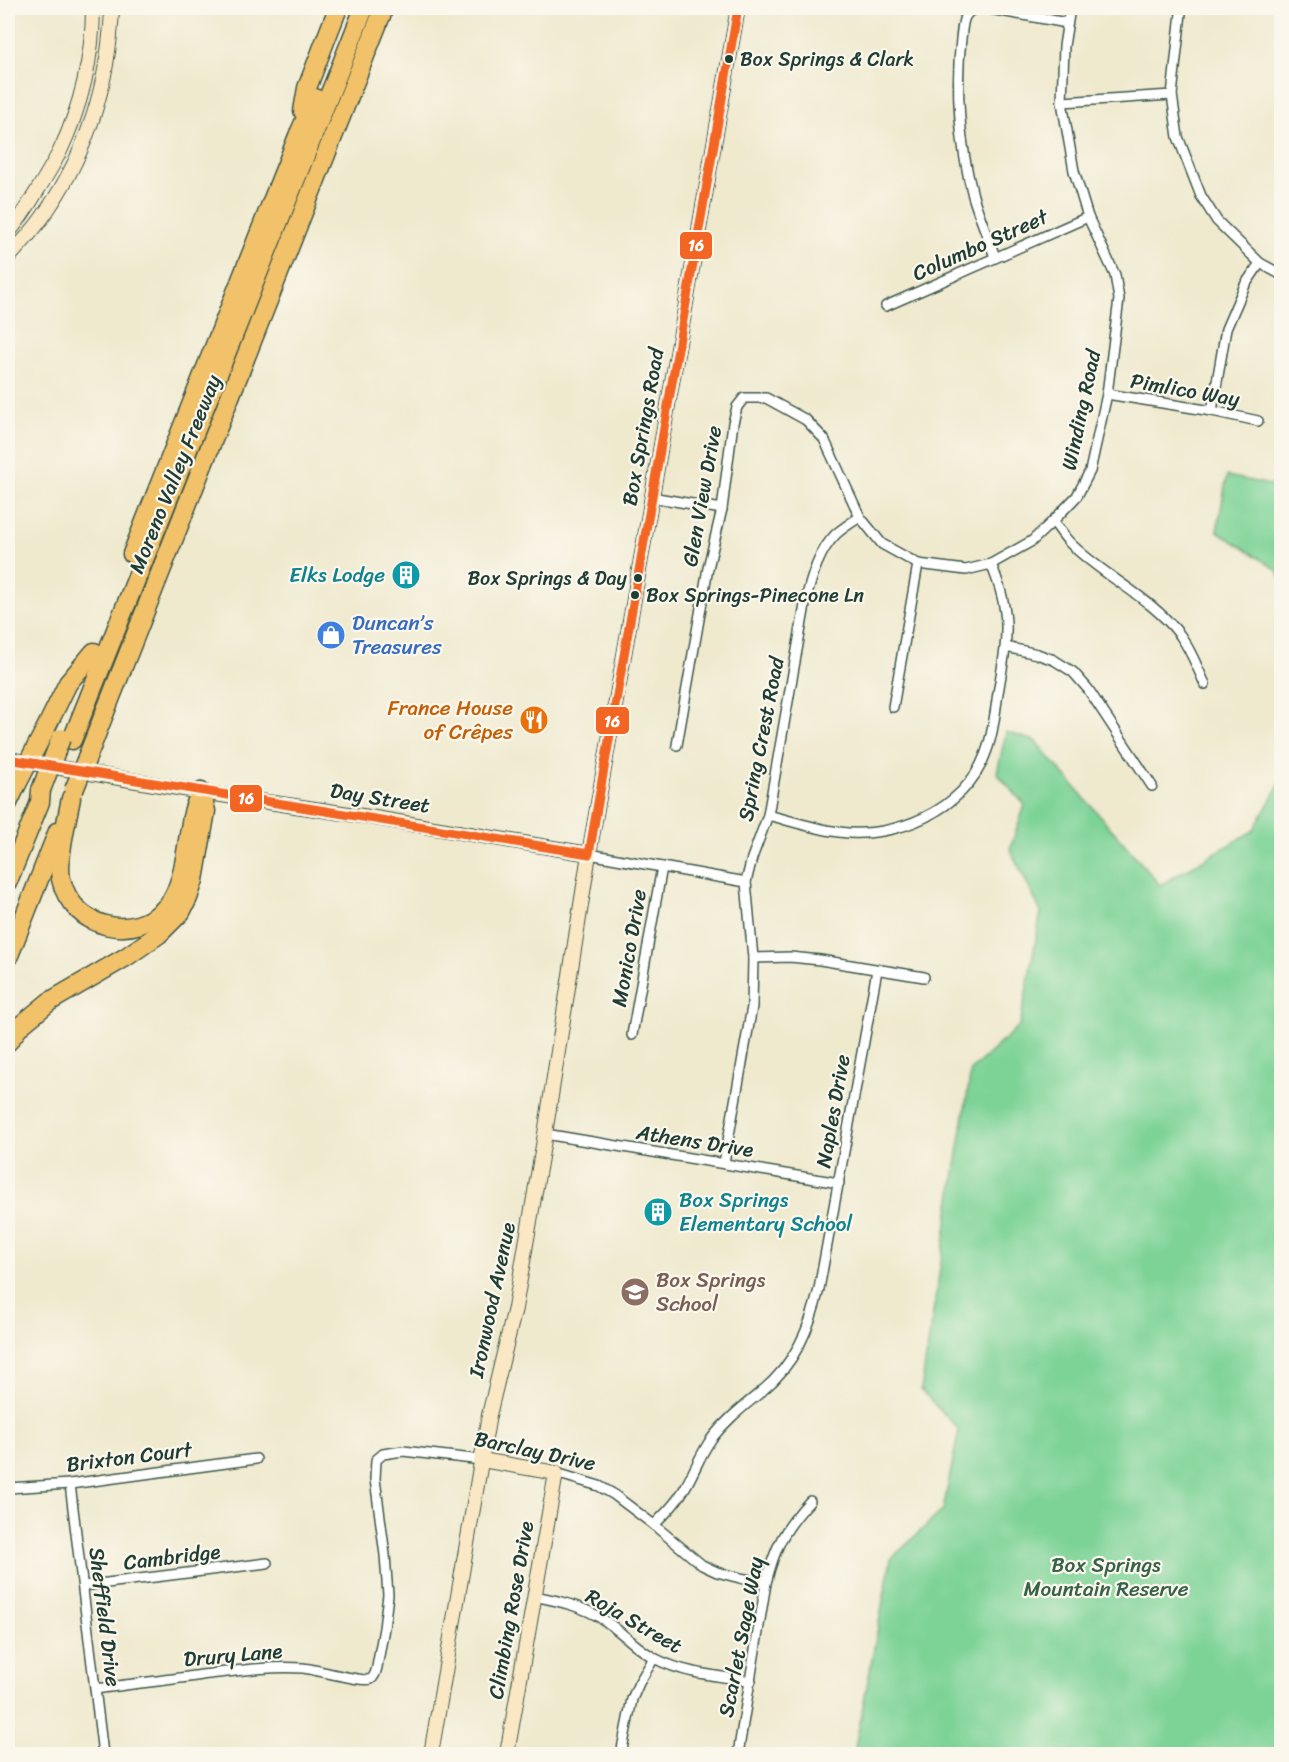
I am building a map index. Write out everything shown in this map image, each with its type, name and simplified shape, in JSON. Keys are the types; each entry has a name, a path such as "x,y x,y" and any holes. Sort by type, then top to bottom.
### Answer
{"highway":[{"path":"298,136 307,88 338,8"},
{"name":"Moreno Valley Freeway","path":"8,881 66,739 94,652 351,8"},
{"path":"66,739 364,8"},
{"name":"Moreno Valley Freeway","path":"8,958 384,8"},
{"path":"8,803 68,683 94,652"},
{"path":"72,794 60,874 67,896 74,906 91,919 109,926 120,927 149,921 159,914 176,892 193,810 201,792"},
{"path":"8,1042 20,1026 49,1002 126,957 159,934 181,912 194,880 206,811 201,792"}],"main road":[{"path":"8,233 23,214 59,153 68,132 85,76 93,8"},
{"path":"8,258 45,214 70,174 86,138 101,89 111,34 112,8"},
{"name":"Box Springs Road","path":"589,854 738,8"},
{"name":"Day Street","path":"8,759 589,854"},
{"name":"Ironwood Avenue","path":"431,1755 492,1403 515,1308 589,854"},
{"name":"Barclay Drive","path":"482,1460 556,1473"},
{"name":"Climbing Rose Drive","path":"507,1755 556,1473"}],"street":[{"path":"995,257 971,185 964,151 960,99 960,50 965,17 971,10 982,8 1067,22"},
{"name":"Winding Road","path":"744,398 766,398 806,420 824,439 860,517 882,544 918,564 966,570 991,564 1032,541 1077,496 1090,471 1107,394 1119,299 1115,275 1088,217 1074,171 1062,102 1064,46 1070,8"},
{"path":"1181,13 1172,95 1178,137 1201,196 1217,221 1260,263 1281,275"},
{"path":"1062,102 1172,95"},
{"name":"Columbo Street","path":"886,306 1088,217"},
{"path":"1212,411 1226,329 1245,285 1260,263"},
{"name":"Pimlico Way","path":"1107,394 1212,411 1257,421"},
{"name":"Glen View Drive","path":"677,745 708,568 722,509 733,423 737,407 744,398"},
{"path":"651,497 722,509"},
{"name":"Spring Crest Road","path":"724,1164 752,1007 753,958 746,882 768,815 806,598 814,570 825,548 837,534 860,517"},
{"path":"1053,521 1069,542 1142,597 1179,634 1190,650 1205,684"},
{"path":"893,707 918,564"},
{"path":"768,815 839,832 887,831 939,810 959,795 974,778 986,755 1006,647 1005,603 991,564"},
{"path":"1006,647 1054,660 1074,672 1088,689 1152,786"},
{"name":"Day Street","path":"589,854 746,882"},
{"name":"Monico Drive","path":"632,1035 662,867"},
{"path":"753,958 790,957 820,960 924,977"},
{"name":"Naples Drive","path":"654,1525 675,1504 710,1440 725,1421 780,1374 800,1345 813,1315 877,970"},
{"name":"Athens Drive","path":"545,1134 839,1183"},
{"name":"Barclay Drive","path":"371,1679 377,1667 388,1595 375,1479 376,1460 383,1454 403,1451 482,1460"},
{"name":"Brixton Court","path":"8,1488 70,1484 256,1459"},
{"name":"Barclay Drive","path":"556,1473 599,1486 613,1494 702,1565 717,1572 766,1583"},
{"name":"Sheffield Drive","path":"70,1484 104,1755"},
{"name":"Scarlet Sage Way","path":"738,1755 771,1561 780,1539 794,1518 810,1501"},
{"name":"Cambridge","path":"83,1586 267,1563"},
{"name":"Roja Street","path":"534,1596 568,1603 587,1610 654,1658 684,1670 751,1681"},
{"path":"621,1755 632,1699 654,1658"},
{"name":"Drury Lane","path":"96,1689 281,1667 327,1671 364,1681 371,1679"}],"green space":[{"path":"1227,476 1281,487 1281,578 1276,569 1217,531"},
{"name":"Box Springs Mountain Reserve","path":"1006,732 1035,741 1160,885 1253,831 1281,781 1281,1754 854,1754 891,1559 943,1510 959,1430 921,1390 971,1070 1020,1025 1041,912 1010,849 1025,805 997,773"}],"transit line":[{"name":"16","path":"8,759 589,854 738,8"}],"place":[{"name":"Box Springs & Clark","path":"729,59"},
{"name":"Elks Lodge","path":"406,575"},
{"name":"Box Springs & Day","path":"638,578"},
{"name":"Box Springs-Pinecone Ln","path":"635,595"},
{"name":"Duncan’s Treasures","path":"331,635"},
{"name":"France House of Crêpes","path":"534,720"},
{"name":"Box Springs Elementary School","path":"658,1212"},
{"name":"Box Springs School","path":"635,1292"}]}
